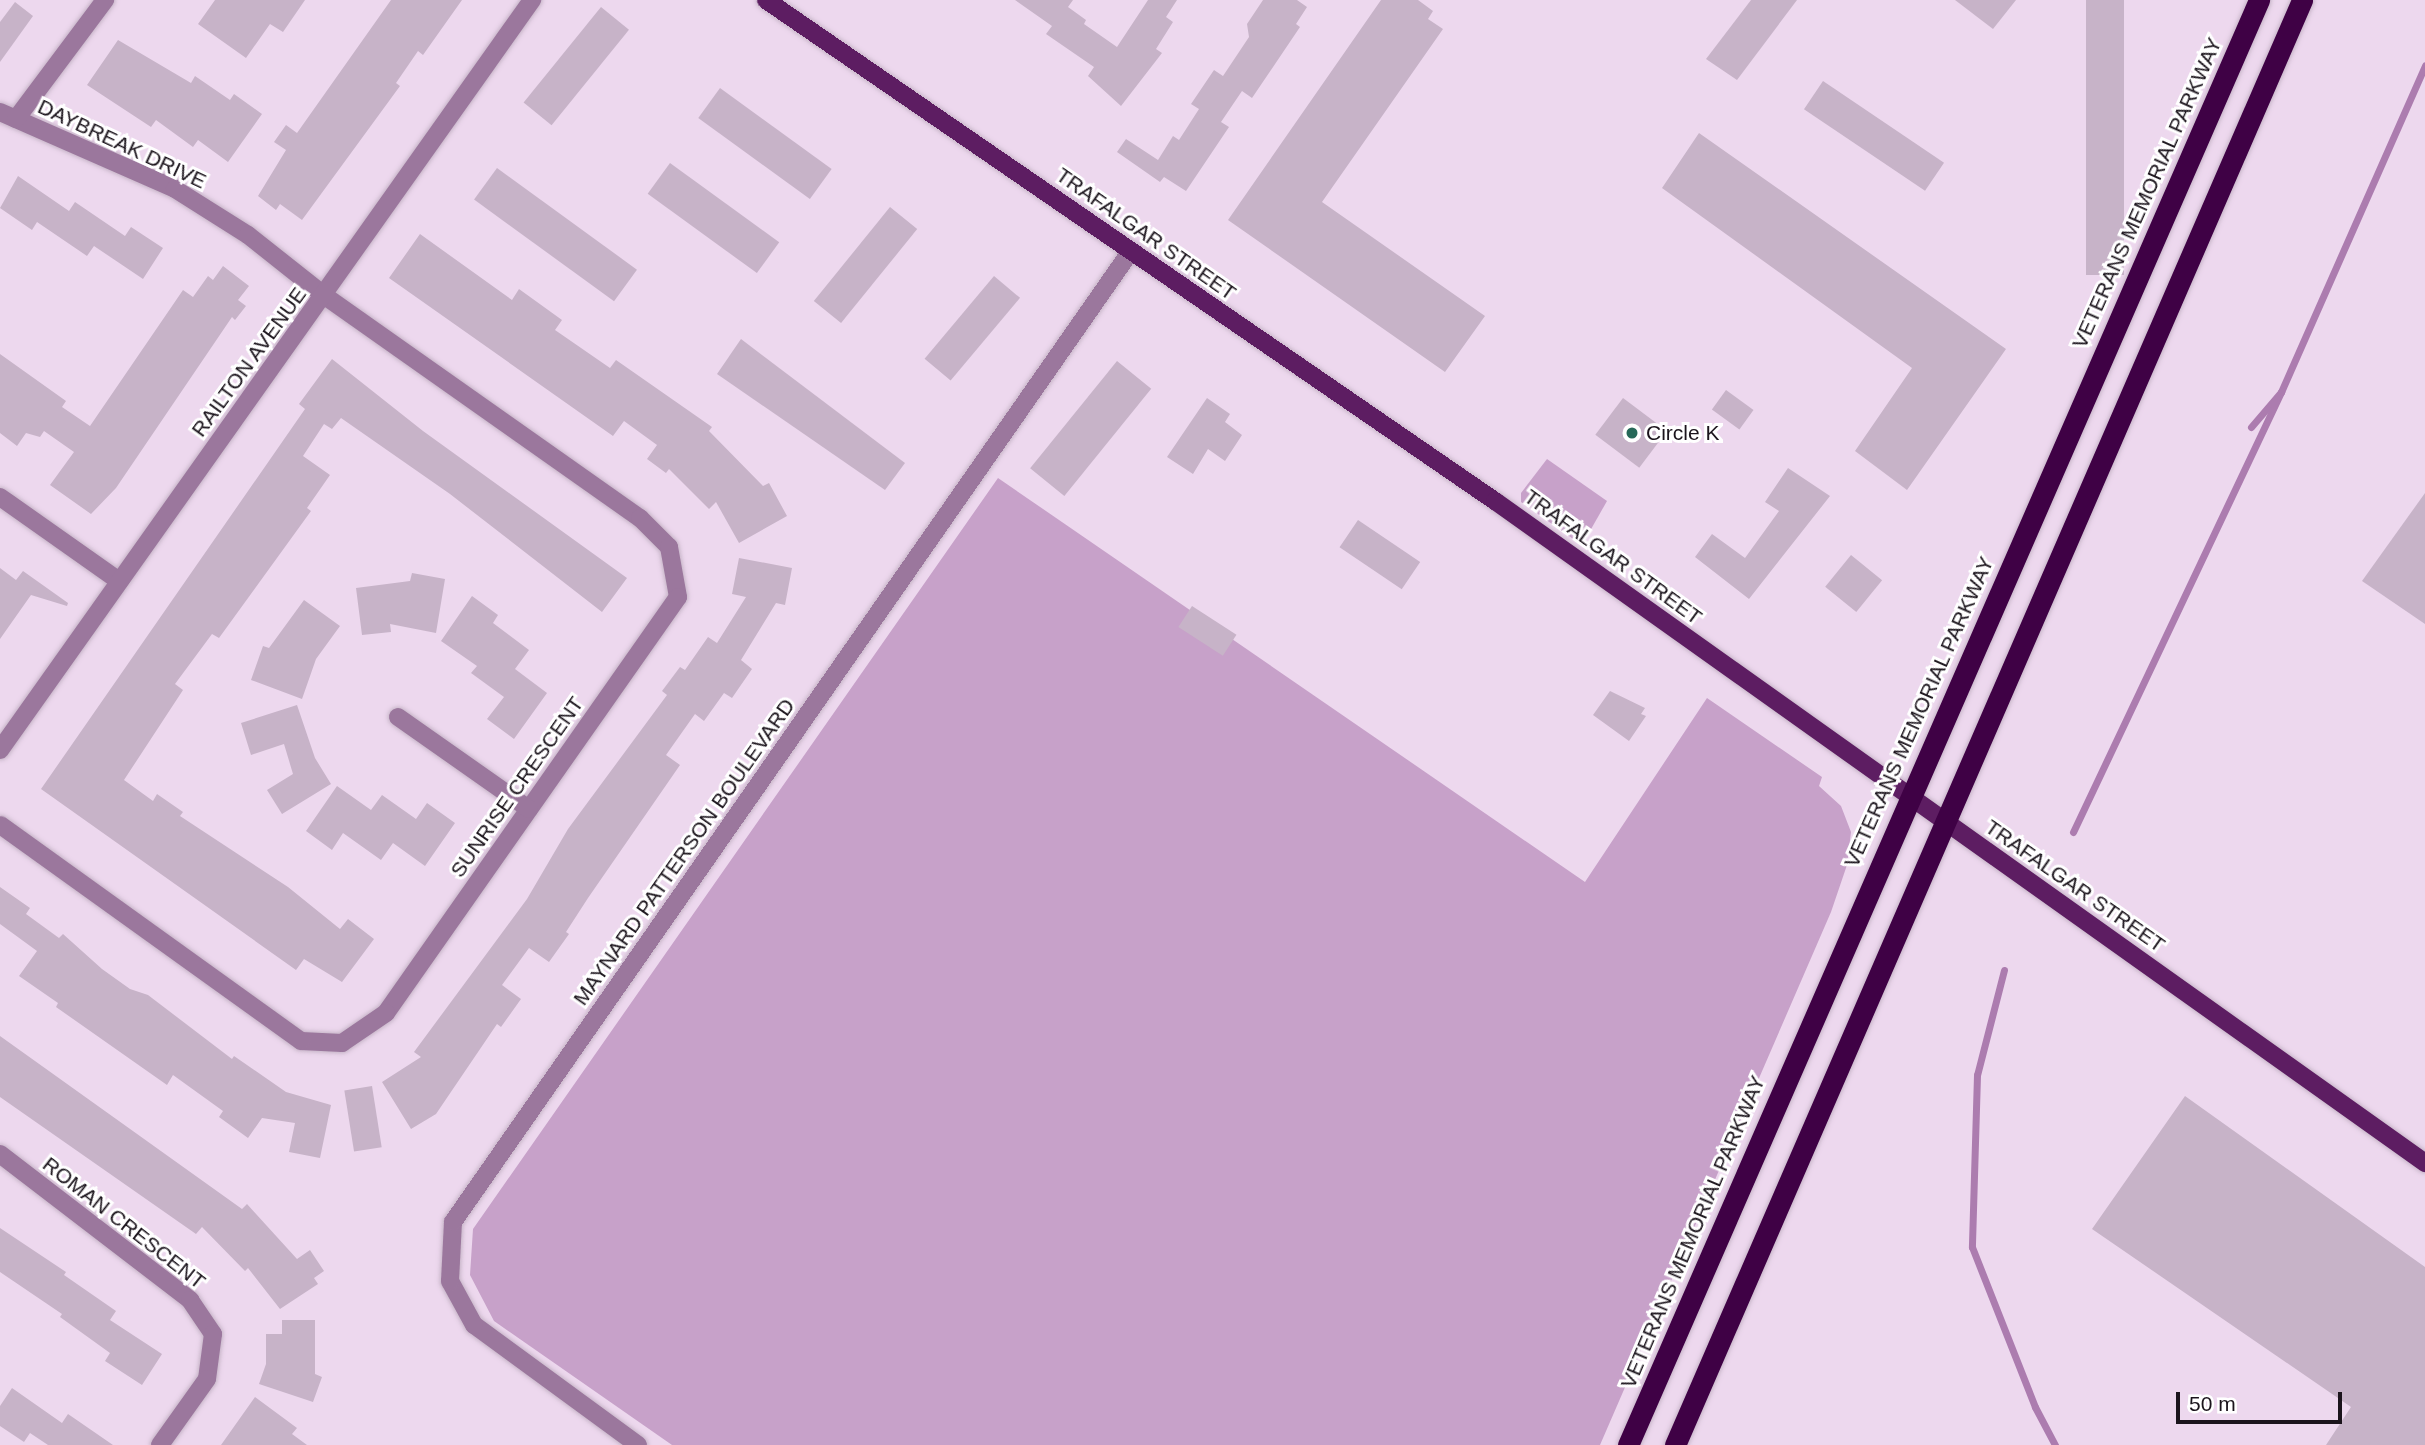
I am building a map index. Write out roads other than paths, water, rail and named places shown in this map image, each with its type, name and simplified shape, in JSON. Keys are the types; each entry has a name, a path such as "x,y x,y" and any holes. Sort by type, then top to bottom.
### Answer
{"highway":[{"name":"VETERANS MEMORIAL PARKWAY","path":"1628,1445 1907,797 2259,0"},
{"path":"1675,1445 2302,0"}],"main road":[{"name":"TRAFALGAR STREET","path":"766,0 1495,501 1907,797 2425,1163"}],"street":[{"path":"8,115 105,0"},
{"name":"RAILTON AVENUE","path":"0,750 118,581 325,296 532,0"},
{"name":"DAYBREAK DRIVE","path":"8,115 175,189 248,235 325,296"},
{"name":"MAYNARD PATTERSON BOULEVARD","path":"638,1445 474,1325 450,1281 453,1222 1131,251"},
{"name":"SUNRISE CRESCENT","path":"0,825 301,1041 342,1043 386,1013 678,597 669,547 640,518 325,296"},
{"path":"0,497 118,581"},
{"path":"398,717 529,809"},
{"name":"ROMAN CRESCENT","path":"0,1154 190,1300 213,1334 207,1379 160,1445"}],"waterway":[{"path":"2251,427 2281,392 2425,65"},
{"path":"2073,832 2281,392"},
{"path":"2004,970 1977,1075 1972,1247 2035,1407 2055,1445"}],"place":[{"name":"Circle K","path":"1632,433"}]}
